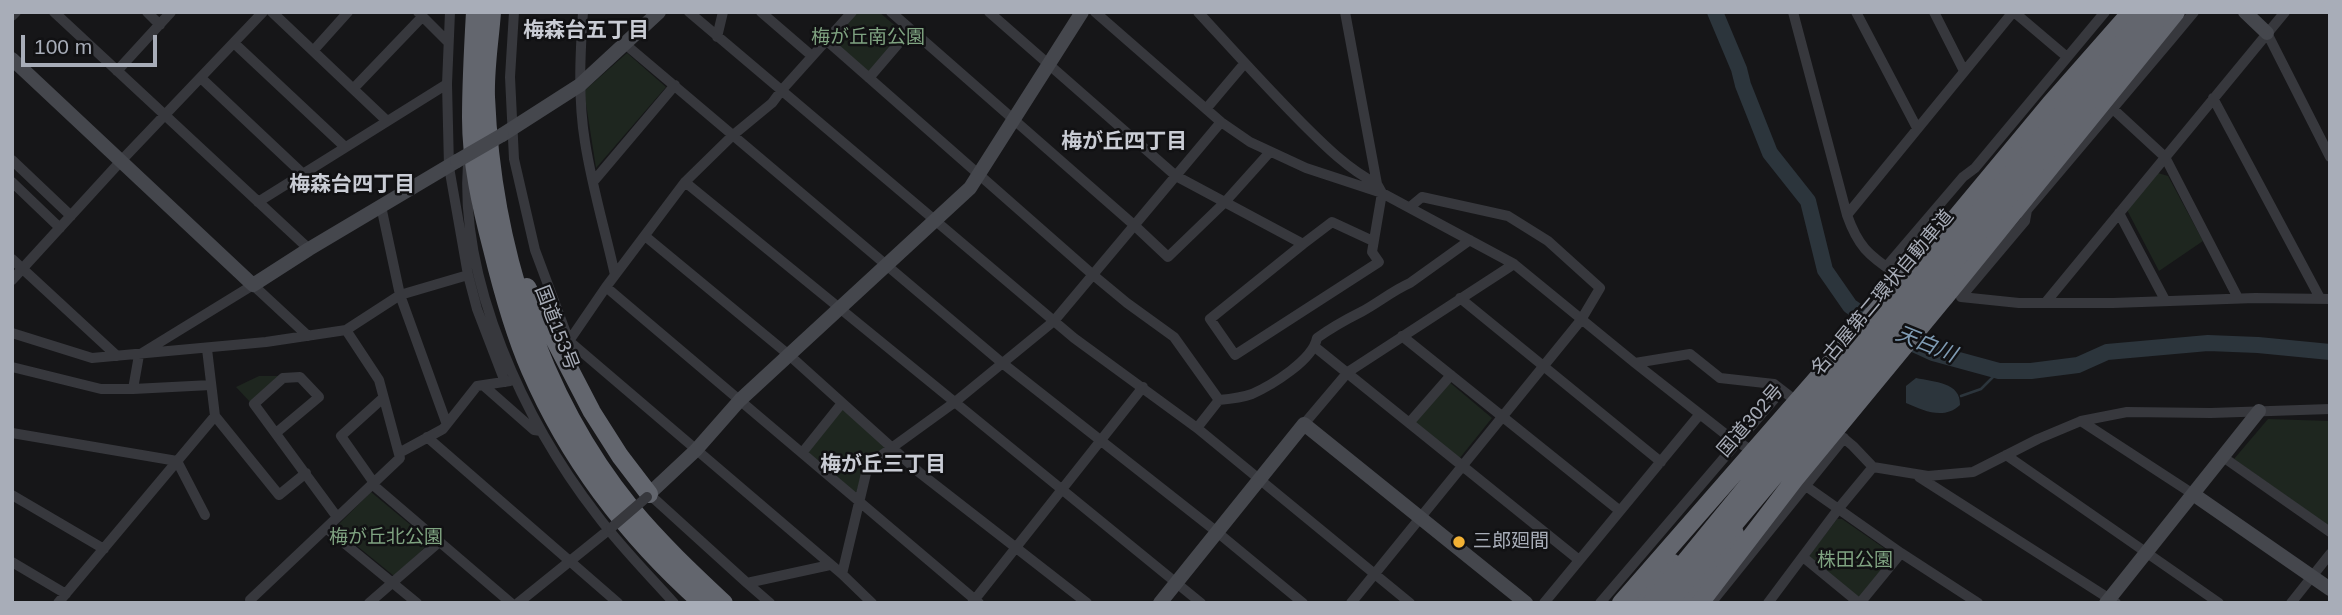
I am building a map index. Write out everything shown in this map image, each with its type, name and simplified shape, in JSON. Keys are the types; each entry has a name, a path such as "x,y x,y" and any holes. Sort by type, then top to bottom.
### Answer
{"highway":[{"name":"国道153号","path":"475,12 471,120 483,213 508,312 530,370 566,441 599,492 626,526 702,603"},
{"name":"国道153号","path":"492,12 486,95 498,209 507,250 541,357 593,454 631,507 724,603"},
{"name":"国道302号","path":"1621,603 1916,264 2130,12"},
{"name":"名古屋第二環状自動車道","path":"1651,603 2148,12"},
{"name":"名古屋第二環状自動車道","path":"1668,603 2164,12"},
{"path":"1700,603 1795,479 1953,297 2164,38 2176,12"},
{"path":"507,250 592,412 648,496"},
{"path":"1639,603 1690,544 1751,481"},
{"path":"1683,603 1722,553 1770,481"}],"street":[{"path":"54,12 309,249"},
{"path":"147,12 160,25"},
{"path":"117,71 172,12"},
{"path":"12,280 263,12"},
{"path":"272,12 387,121"},
{"path":"313,51 348,12"},
{"path":"450,12 447,84 453,164 468,275 480,319 510,381 541,431 610,529 674,603"},
{"path":"514,12 507,132 535,250 569,341 842,574 872,603"},
{"path":"583,12 580,85 585,141 615,275"},
{"path":"133,390 139,355 580,85 659,12"},
{"path":"689,12 1054,320 1197,428 1410,603"},
{"path":"717,37 723,12"},
{"path":"761,12 812,56"},
{"path":"891,12 1135,225 1168,257 1225,202 1269,153"},
{"path":"989,12 1176,176 1303,244"},
{"path":"518,603 648,496 696,450 740,400 970,188 1082,12"},
{"path":"1095,12 1221,122 1269,153 1379,189"},
{"path":"1198,12 1244,64 1322,143 1357,174 1410,207 1514,264 1635,363 1738,442 1978,603"},
{"path":"1345,12 1379,189 1372,253 1379,262 1235,355 1210,319 1332,222 1373,241"},
{"path":"1793,12 1847,215 1856,239 1873,258 1890,270 1964,177 1975,168 2105,12"},
{"path":"1856,12 1917,128"},
{"path":"1934,12 1964,71"},
{"path":"1847,215 2013,12 2067,57"},
{"path":"1953,297 2025,221 2027,210 2113,109 2164,38 2193,12"},
{"path":"2245,12 2267,33 2330,157"},
{"path":"2046,302 2285,12"},
{"path":"353,89 420,14 447,41"},
{"path":"569,341 606,286 685,182 732,136 772,103 848,14"},
{"path":"869,78 910,30"},
{"path":"826,40 1092,274 1174,337 1219,400"},
{"path":"234,43 345,147"},
{"path":"625,44 1001,362 1303,603"},
{"path":"12,59 308,336"},
{"path":"1206,109 1244,64"},
{"path":"201,78 303,174"},
{"path":"258,202 447,84"},
{"path":"593,182 674,85"},
{"path":"1953,297 2019,303 2325,299 2213,98"},
{"path":"2113,109 2165,157 2238,299"},
{"path":"471,120 467,177 469,218 480,276 510,381"},
{"path":"842,574 869,465 955,402 1054,320 1221,122"},
{"path":"12,160 71,216"},
{"path":"12,182 60,228"},
{"path":"685,182 1201,603"},
{"path":"1351,603 1581,320 1600,288 1548,241 1508,216 1422,197 1410,207"},
{"path":"381,206 400,295 446,422"},
{"path":"2119,213 2165,300"},
{"path":"645,236 789,355 892,448 1083,602"},
{"path":"1197,428 1219,400 1252,394 1300,363 1315,347 1317,338 1410,283 1470,240"},
{"path":"12,258 117,356"},
{"path":"1160,603 1348,372 1514,264"},
{"path":"12,332 92,358 207,349 346,330 400,295 468,275"},
{"path":"606,286 975,602 1143,387"},
{"path":"1460,298 1661,462"},
{"path":"250,600 400,458 379,380 346,330"},
{"path":"1402,336 1620,511"},
{"path":"1315,347 1580,560"},
{"path":"207,349 215,416 278,495 306,473"},
{"path":"1635,363 1690,354 1720,378 1774,384 1844,438 1873,467 1916,475 1973,472 2081,421 2127,412 2211,414 2330,409"},
{"path":"12,367 101,389 133,390 211,385"},
{"path":"1409,423 1451,375"},
{"path":"276,433 319,397 300,377 282,379 254,404 337,517"},
{"path":"399,453 443,429 477,386 510,381"},
{"path":"484,386 534,430 541,431"},
{"path":"1600,603 1782,390"},
{"path":"383,398 341,436 373,484 438,543 511,603"},
{"path":"802,453 842,403"},
{"path":"1916,475 2111,601 2147,551 2259,411"},
{"path":"1544,603 1700,414"},
{"path":"58,603 215,416"},
{"path":"2081,421 2193,494 2330,589"},
{"path":"1304,424 1526,603"},
{"path":"12,433 177,461"},
{"path":"426,437 618,603"},
{"path":"1712,603 1844,438"},
{"path":"2006,455 2219,603"},
{"path":"2223,457 2330,532"},
{"path":"177,461 205,515"},
{"path":"1768,603 1873,467"},
{"path":"12,495 104,549"},
{"path":"648,496 770,603"},
{"path":"327,528 417,603"},
{"path":"369,603 438,543"},
{"path":"1803,558 1860,603 1901,553"},
{"path":"2291,603 2330,554"},
{"path":"12,562 66,594"},
{"path":"747,583 830,565"}],"green space":[{"name":"梅が丘南公園","path":"857,12 879,12 905,34 872,71 866,71 834,42 833,36"},
{"path":"627,53 666,87 596,168 584,91"},
{"path":"2158,173 2168,176 2203,241 2159,271 2127,210"},
{"path":"259,376 279,376 251,403 236,387"},
{"path":"1448,381 1492,418 1459,459 1414,423"},
{"path":"842,407 884,445 884,448 865,462 855,498 805,453"},
{"path":"2268,419 2330,421 2330,527 2234,459"},
{"name":"梅が丘北公園","path":"371,492 431,542 394,576 335,528"},
{"name":"株田公園","path":"1837,519 1842,519 1894,555 1859,599 1808,557"}],"shaded area":[{"path":"1916,378 1951,387 1959,397 1960,405 1954,410 1934,413 1906,403 1906,386"}],"waterway":[{"name":"天白川","path":"1715,12 1770,153 1808,201 1825,270 1850,306 1878,325"},
{"name":"天白川","path":"1898,337 1933,353 1999,371 2031,371 2078,365 2107,352 2208,343 2330,352"},
{"path":"1961,396 1981,389 1999,371"}],"place":[{"name":"三郎廻間","path":"1459,542"}],"district":[{"name":"梅森台五丁目","path":"586,31"},
{"name":"梅が丘四丁目","path":"1124,142"},
{"name":"梅森台四丁目","path":"352,185"},
{"name":"梅が丘三丁目","path":"883,465"}]}
